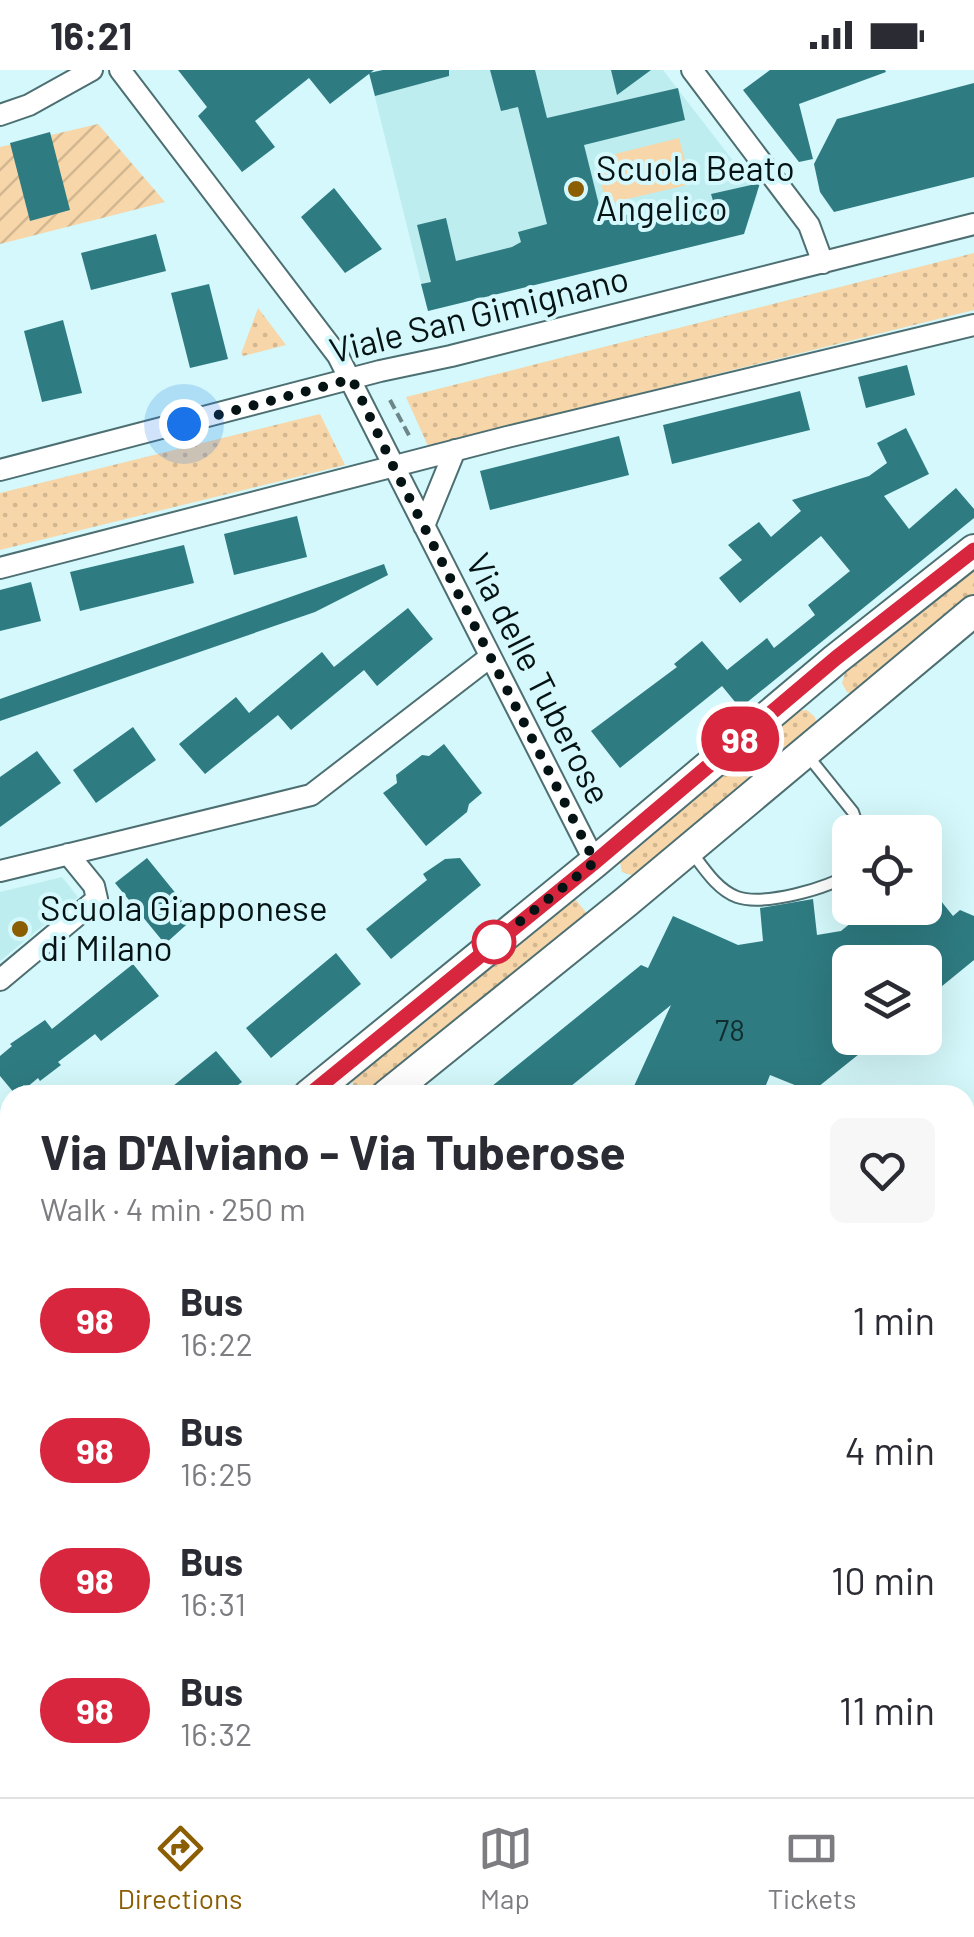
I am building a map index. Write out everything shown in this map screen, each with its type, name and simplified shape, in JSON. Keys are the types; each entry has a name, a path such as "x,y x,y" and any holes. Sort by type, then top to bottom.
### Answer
{"main road":[{"path":"328,1085 814,677 974,550"},
{"path":"399,1085 974,612"},
{"path":"814,677 846,717"},
{"path":"595,862 626,902"}],"street":[{"path":"0,115 57,91 92,70"},
{"name":"Via delle Tuberose","path":"120,70 323,332 352,379 595,862"},
{"path":"692,70 809,225 823,263"},
{"name":"Viale San Gimignano","path":"0,470 974,224"},
{"path":"0,568 454,450 974,326"},
{"name":"Via delle Tuberose","path":"424,526 454,450"},
{"path":"0,871 310,795 490,658"},
{"path":"0,980 97,899 94,886 68,854"}],"lane":[{"path":"804,752 854,815"},
{"path":"689,849 720,887 745,899 832,884"}],"path":[{"path":"390,400 412,442"}],"shaded area":[{"name":"Scuola Beato Angelico","path":"663,70 758,193 744,234 428,311 369,73"},
{"path":"98,124 165,202 0,244 0,147"},
{"path":"679,138 691,184 606,204 595,159"},
{"path":"974,253 974,310 428,446 406,397"},
{"path":"258,308 286,345 243,356 241,354"},
{"path":"320,414 345,465 0,550 0,493"},
{"path":"974,566 974,601 854,694 847,692 842,683 846,670"},
{"path":"807,710 816,724 634,876 622,872 619,858 797,711"},
{"name":"Scuola Giapponese di Milano","path":"62,877 78,897 0,961 0,892"},
{"path":"572,895 589,916 383,1085 353,1085 351,1078"}],"building":[{"path":"178,70 374,70 330,104 309,78 255,121 275,147 242,172 198,116 207,107"},
{"path":"449,70 449,76 375,96 369,73"},
{"path":"490,70 535,70 547,118 678,88 685,120 584,145 603,221 630,214 634,224 714,204 711,194 760,183 744,234 428,311 421,284 431,282 417,225 446,218 456,261 512,247 521,242 518,232 547,224 518,107 501,111"},
{"path":"611,70 651,70 617,95"},
{"path":"770,70 886,72 799,104 813,159 799,162 743,90"},
{"path":"974,83 974,177 834,212 820,192 814,164 837,119"},
{"path":"50,132 70,210 30,221 10,143"},
{"path":"334,188 382,249 345,273 301,217"},
{"path":"156,234 166,271 91,290 81,253"},
{"path":"209,284 228,359 190,368 171,293"},
{"path":"63,320 82,393 42,402 24,331"},
{"path":"907,365 915,395 866,408 858,377"},
{"path":"800,391 810,430 672,464 663,425"},
{"path":"906,428 929,474 884,496 909,529 956,488 974,509 974,518 740,708 722,686 620,768 591,731 677,667 674,664 702,641 727,670 767,638 774,648 815,615 808,605 850,571 821,536 740,603 719,578 742,560 728,545 759,522 771,537 801,511 792,500 869,476 887,463 877,443"},
{"path":"619,436 629,475 490,510 480,471"},
{"path":"297,516 307,557 234,575 224,534"},
{"path":"184,545 194,583 80,611 70,572"},
{"path":"384,564 388,575 315,612 0,721 0,699"},
{"path":"31,582 41,621 0,631 0,590"},
{"path":"408,608 433,639 377,686 364,670 291,730 278,715 205,774 179,744 236,697 249,713 322,652 334,667"},
{"path":"133,727 156,760 96,803 73,770"},
{"path":"444,744 482,793 469,804 467,812 426,846 383,793 397,783 396,775"},
{"path":"37,751 61,783 0,827 0,777"},
{"path":"147,858 195,917 165,944 115,883"},
{"path":"460,858 481,885 391,959 366,929 427,880 423,874 445,859"},
{"path":"813,899 817,935 841,931 848,925 942,925 942,902 953,916 960,910 974,916 974,960 942,986 942,945 832,945 832,1055 858,1055 820,1085 795,1085 770,1075 766,1085 635,1085 671,1005 572,1085 493,1085 641,965 648,968 673,916 738,945 763,941 760,908"},
{"path":"336,953 361,984 271,1058 246,1028"},
{"path":"133,964 159,996 101,1041 95,1034 40,1081 38,1078 30,1085 8,1085 0,1076 0,1056 10,1044 45,1020 52,1029"},
{"path":"216,1051 242,1082 238,1085 174,1085"}],"bus line":[{"name":"98","path":"321,1085 595,862 836,658 974,550"}],"place":[{"name":"Scuola Beato Angelico","path":"576,189"},
{"name":"Scuola Giapponese di Milano","path":"20,929"}],"route":[{"path":"184,424 352,379 595,862 494,942"}]}
